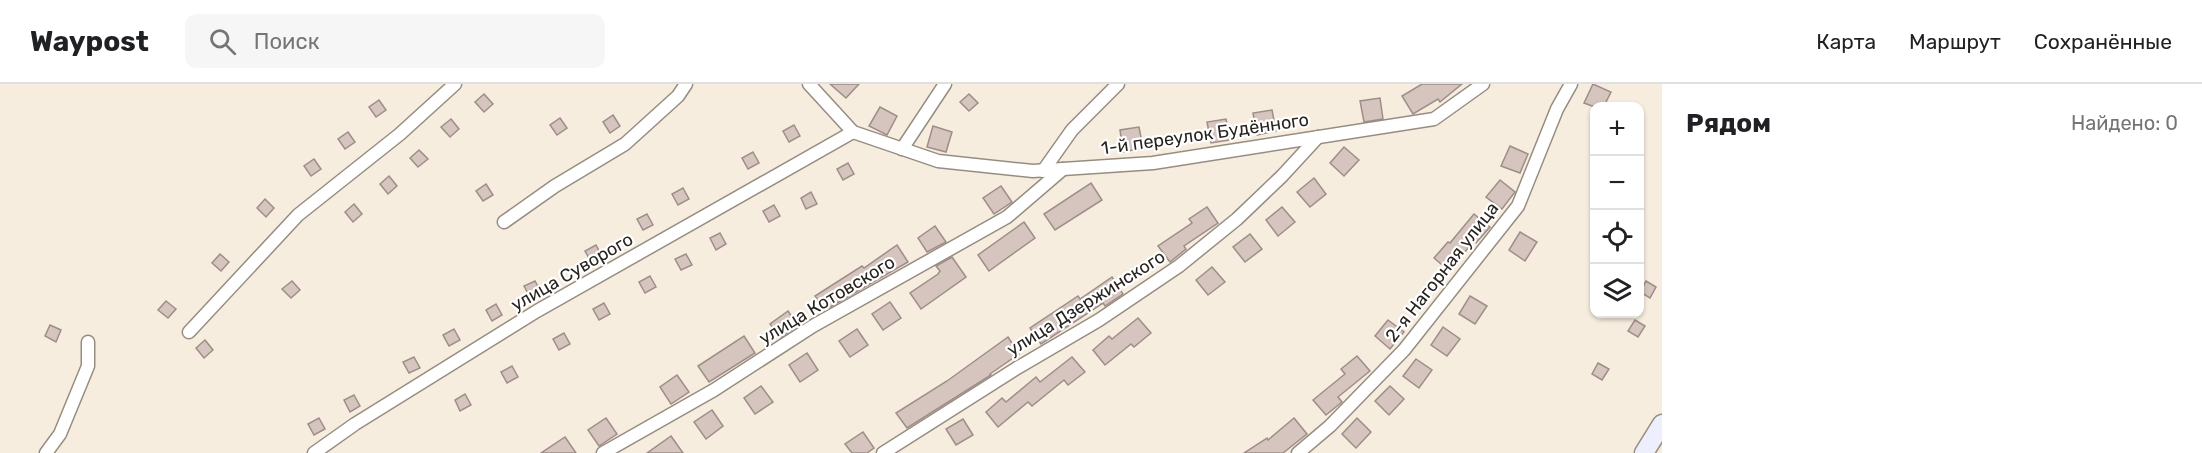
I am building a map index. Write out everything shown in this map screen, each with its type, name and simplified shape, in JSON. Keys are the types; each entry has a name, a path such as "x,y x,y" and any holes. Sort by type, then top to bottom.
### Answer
{"main road":[{"path":"1644,453 1662,424"}],"street":[{"path":"189,332 298,215 400,134 455,84"},
{"path":"504,222 555,186 624,144 678,96 686,84"},
{"path":"810,84 853,132"},
{"path":"902,149 945,84"},
{"path":"1043,171 1072,130 1118,84"},
{"name":"1-й переулок Будённого","path":"853,132 938,161 1043,171 1153,163 1434,118 1483,84"},
{"name":"2-я Нагорная улица","path":"1298,453 1330,426 1404,350 1518,206 1557,108 1571,84"},
{"name":"улица Суворого","path":"314,453 355,424 537,311 853,132"},
{"name":"улица Дзержинского","path":"882,453 1017,368 1099,320 1179,266 1237,219 1318,137"},
{"name":"улица Котовского","path":"603,453 714,390 813,326 1007,217 1063,169"},
{"path":"46,453 60,434 88,366 88,342"}],"building":[{"path":"830,84 859,84 846,98"},
{"path":"1422,84 1462,84 1440,102 1438,99 1413,114 1402,96"},
{"path":"1593,84 1611,92 1606,102 1590,102 1590,105 1584,103"},
{"path":"484,94 493,104 484,112 475,102"},
{"path":"969,94 978,103 969,111 960,102"},
{"path":"1380,98 1383,119 1364,122 1360,101"},
{"path":"379,100 386,110 376,117 369,107"},
{"path":"880,107 897,116 887,135 869,126"},
{"path":"1272,110 1276,131 1257,135 1253,113"},
{"path":"613,115 620,126 610,133 603,122"},
{"path":"560,118 567,128 557,135 550,125"},
{"path":"451,119 459,129 450,137 441,127"},
{"path":"1226,119 1230,140 1211,143 1207,122"},
{"path":"794,125 800,136 789,142 783,131"},
{"path":"933,126 952,132 946,152 927,147"},
{"path":"1139,127 1143,148 1123,152 1120,130"},
{"path":"348,132 355,142 345,149 338,139"},
{"path":"1510,146 1528,154 1520,173 1501,166"},
{"path":"1344,147 1359,160 1344,176 1330,163"},
{"path":"419,150 428,159 418,167 410,158"},
{"path":"753,152 759,163 748,169 742,158"},
{"path":"314,159 321,169 311,176 304,166"},
{"path":"848,163 854,174 843,180 837,169"},
{"path":"389,176 397,186 388,194 380,184"},
{"path":"1314,178 1326,194 1310,207 1297,192"},
{"path":"1500,180 1515,192 1502,209 1486,197"},
{"path":"1091,183 1102,200 1055,230 1044,214"},
{"path":"486,184 493,195 483,201 476,191"},
{"path":"1001,186 1012,202 994,214 983,198"},
{"path":"683,188 689,199 678,205 672,194"},
{"path":"811,192 817,204 806,209 801,198"},
{"path":"265,199 274,208 266,217 257,208"},
{"path":"354,204 362,214 353,222 345,212"},
{"path":"774,205 780,216 769,222 763,211"},
{"path":"1207,207 1218,223 1184,246 1186,249 1170,262 1158,246 1192,223 1189,219"},
{"path":"1282,207 1295,222 1278,236 1266,220"},
{"path":"647,214 653,225 643,230 637,219"},
{"path":"1474,214 1490,227 1476,243 1474,241 1449,271 1434,258"},
{"path":"1024,222 1035,238 989,271 978,255"},
{"path":"935,226 946,242 927,252 918,238"},
{"path":"1520,232 1537,242 1525,261 1509,250"},
{"path":"720,233 726,244 716,250 710,238"},
{"path":"1250,234 1262,249 1245,262 1233,247"},
{"path":"596,245 602,256 591,262 585,251"},
{"path":"897,245 908,262 825,310 815,296 862,266 864,268"},
{"path":"220,254 229,262 221,271 212,263"},
{"path":"686,254 692,265 681,270 675,259"},
{"path":"952,257 966,277 921,309 910,293 938,274 940,271 936,266"},
{"path":"1212,267 1225,282 1208,295 1196,280"},
{"path":"650,276 656,287 645,293 639,282"},
{"path":"1112,277 1123,294 1105,306 1103,303 1041,344 1030,328 1078,296 1080,299"},
{"path":"292,281 300,290 291,298 282,289"},
{"path":"535,281 541,292 530,297 524,286"},
{"path":"1646,281 1656,287 1650,298 1644,294"},
{"path":"1470,296 1487,306 1475,324 1459,314"},
{"path":"166,301 176,309 168,318 158,310"},
{"path":"890,302 901,318 883,330 872,314"},
{"path":"604,303 610,314 599,320 593,309"},
{"path":"496,304 502,315 492,321 486,310"},
{"path":"788,311 798,326 780,338 770,324"},
{"path":"1138,318 1151,333 1134,347 1131,344 1105,365 1093,350 1109,336 1112,339"},
{"path":"1388,320 1404,332 1390,349 1375,336"},
{"path":"1635,320 1645,326 1638,337 1628,331"},
{"path":"50,325 61,330 56,342 45,336"},
{"path":"1443,327 1460,339 1447,356 1431,345"},
{"path":"454,329 460,340 449,346 443,335"},
{"path":"857,329 868,345 850,357 839,341"},
{"path":"564,333 570,344 559,350 553,339"},
{"path":"744,336 755,353 709,382 698,366"},
{"path":"1008,337 1019,354 991,375 907,428 896,413 947,381"},
{"path":"205,340 213,350 204,358 196,348"},
{"path":"807,353 818,370 800,382 789,365"},
{"path":"1357,356 1370,371 1338,397 1342,402 1326,415 1313,400 1345,374 1341,369"},
{"path":"414,357 420,368 409,373 403,362"},
{"path":"1072,357 1085,372 1068,385 1064,380 1032,406 1028,402 998,427 986,412 1002,398 1006,402 1036,377 1040,382"},
{"path":"1416,359 1432,370 1419,388 1403,376"},
{"path":"1598,363 1609,369 1602,380 1592,374"},
{"path":"512,366 518,377 507,383 501,372"},
{"path":"677,375 689,392 671,404 660,387"},
{"path":"761,386 773,402 755,414 744,398"},
{"path":"1390,386 1404,399 1389,415 1375,401"},
{"path":"465,394 471,405 460,411 455,400"},
{"path":"354,395 360,406 350,412 344,400"},
{"path":"712,410 723,426 706,439 694,422"},
{"path":"319,418 325,429 314,435 308,424"},
{"path":"606,418 617,434 599,446 588,430"},
{"path":"1294,418 1307,434 1283,453 1244,453 1267,438 1268,440"},
{"path":"1357,418 1371,432 1356,448 1342,434"},
{"path":"963,419 973,435 956,445 946,429"},
{"path":"863,432 874,448 867,453 852,453 845,444"},
{"path":"671,436 683,453 647,453"},
{"path":"565,437 576,453 541,453"}]}
